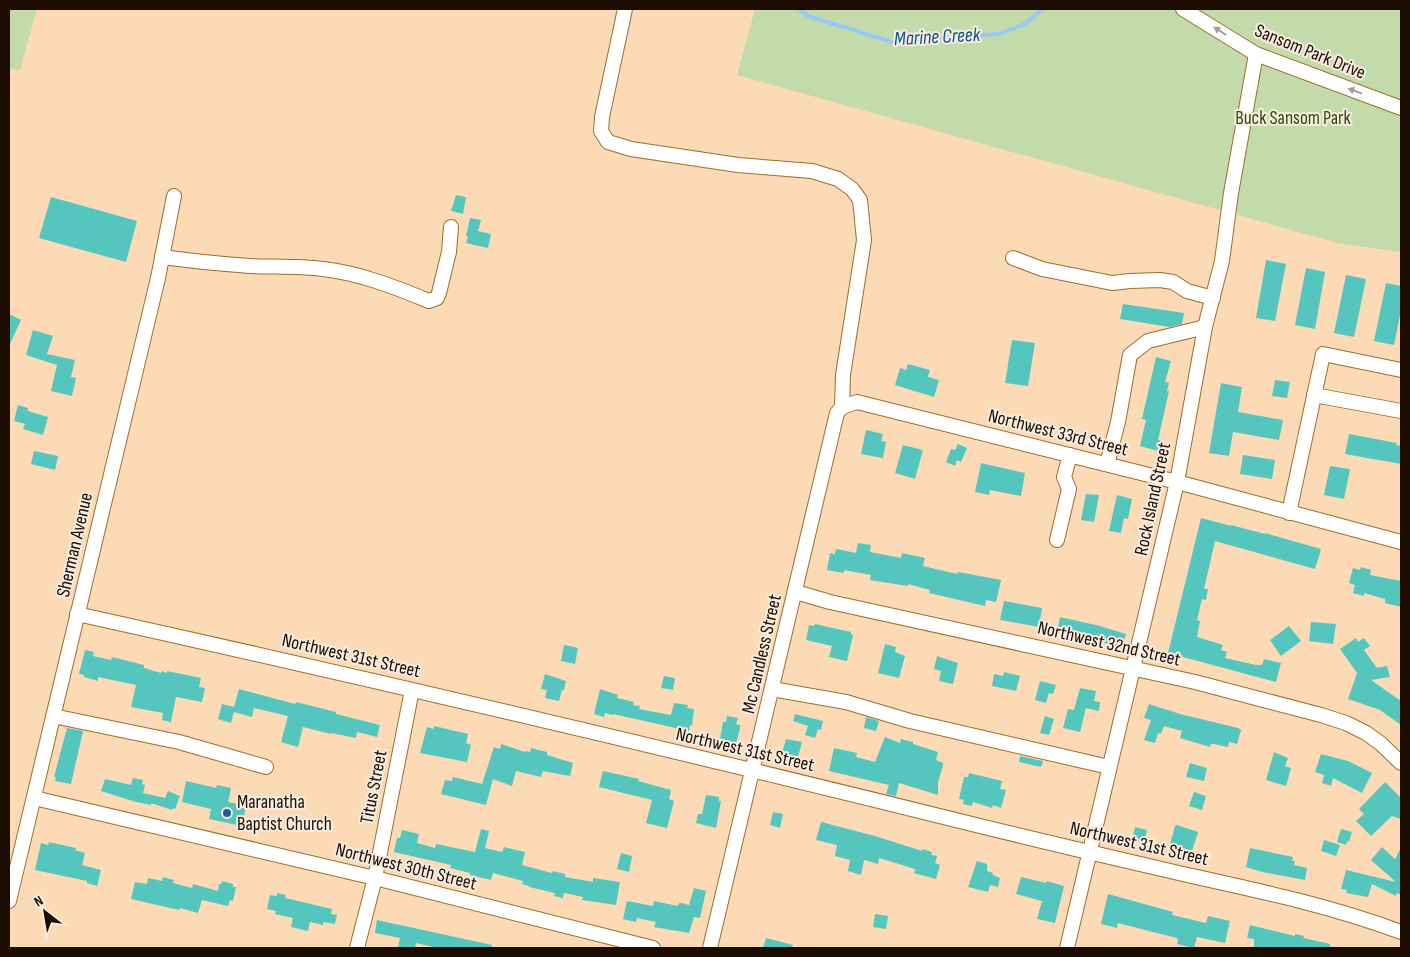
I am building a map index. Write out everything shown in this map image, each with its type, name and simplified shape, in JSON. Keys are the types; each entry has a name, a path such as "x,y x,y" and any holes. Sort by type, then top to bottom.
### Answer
{"street":[{"name":"Mc Candless Street","path":"625,9 602,117 601,132 608,142 631,149 738,165 812,171 838,179 852,189 860,200 864,240 845,359 846,405 837,414 710,948"},
{"name":"Sansom Park Drive","path":"1184,9 1256,54 1401,108"},
{"name":"Rock Island Street","path":"1066,948 1177,482 1205,327 1222,261 1231,193 1256,54"},
{"name":"Sherman Avenue","path":"9,901 162,257 174,196"},
{"path":"162,257 242,265 324,269 401,289 429,301 438,298 440,293 449,252 451,227"},
{"path":"1012,258 1042,269 1112,283 1130,281 1173,282 1187,291 1213,298"},
{"path":"1107,464 1118,422 1130,355 1148,341 1205,327"},
{"path":"1289,512 1323,354 1401,370"},
{"path":"1314,395 1401,411"},
{"name":"Northwest 33rd Street","path":"846,405 857,402 1177,482 1401,542"},
{"path":"1057,540 1069,489 1064,476 1070,455"},
{"name":"Northwest 32nd Street","path":"796,592 830,602 1196,682 1346,723 1366,733 1380,743 1401,763"},
{"name":"Northwest 31st Street","path":"78,614 412,690 1089,853 1249,889 1346,914 1401,932"},
{"path":"772,688 846,702 910,720 1110,768"},
{"name":"Titus Street","path":"356,948 375,878 412,690"},
{"path":"53,716 179,742 266,767"},
{"name":"Northwest 30th Street","path":"34,798 375,878 653,948"}],"green space":[{"path":"9,9 37,9 20,70 9,69"},
{"name":"Buck Sansom Park","path":"755,9 1401,9 1401,252 1337,243 737,75"}],"building":[{"path":"456,195 466,197 463,214 451,211"},
{"path":"51,197 137,221 126,262 39,238"},
{"path":"470,218 481,220 478,231 491,234 488,248 466,243"},
{"path":"1266,260 1286,264 1275,321 1256,318"},
{"path":"1306,268 1325,272 1315,329 1295,325"},
{"path":"1346,275 1366,279 1354,337 1334,333"},
{"path":"1386,283 1401,286 1401,310 1394,345 1374,341"},
{"path":"1123,304 1184,313 1182,324 1170,327 1120,319"},
{"path":"9,314 21,320 9,346"},
{"path":"33,330 53,336 47,354 75,360 71,377 76,378 72,396 51,391 57,365 26,355"},
{"path":"1012,340 1035,343 1028,386 1005,383"},
{"path":"1156,357 1171,361 1165,382 1169,383 1167,391 1169,391 1158,440 1161,440 1158,451 1140,446 1146,420 1142,419"},
{"path":"908,364 930,370 928,377 939,380 934,397 895,385 900,368 906,370"},
{"path":"1275,380 1290,382 1287,398 1272,396"},
{"path":"1221,383 1242,387 1238,412 1283,420 1279,440 1233,432 1229,456 1209,453"},
{"path":"18,405 28,408 28,411 48,417 43,435 23,429 25,424 14,421"},
{"path":"866,430 883,434 881,441 886,442 883,458 861,454"},
{"path":"1349,434 1397,443 1396,445 1401,446 1401,464 1345,454"},
{"path":"958,444 967,448 961,462 957,460 955,466 946,462 951,449 955,450"},
{"path":"903,445 923,450 915,479 895,473"},
{"path":"34,451 58,456 55,470 31,464"},
{"path":"1243,455 1275,460 1272,479 1240,474"},
{"path":"981,463 1025,473 1021,496 990,490 989,495 975,492"},
{"path":"1330,466 1350,469 1344,499 1324,495"},
{"path":"1086,494 1099,495 1094,522 1081,520"},
{"path":"1117,495 1132,499 1128,519 1124,518 1121,533 1109,531"},
{"path":"1201,518 1321,549 1315,569 1215,541 1204,589 1208,589 1206,600 1202,599 1197,620 1200,621 1197,637 1223,645 1221,650 1227,652 1225,658 1256,665 1262,665 1264,659 1281,663 1276,682 1168,653"},
{"path":"858,543 871,545 870,552 901,558 902,553 925,558 923,566 957,574 958,572 1001,580 996,602 986,600 985,606 929,593 930,590 908,584 908,586 870,580 871,575 844,570 844,573 827,570 830,553 835,554 836,549 856,553"},
{"path":"1361,567 1371,570 1370,575 1401,581 1401,607 1385,603 1385,599 1364,593 1364,596 1353,593 1355,585 1349,583 1353,568 1360,570"},
{"path":"1004,601 1042,608 1039,627 1000,620"},
{"path":"1060,617 1126,634 1122,648 1088,638 1057,632"},
{"path":"1311,622 1336,624 1333,644 1309,641"},
{"path":"815,624 851,632 853,635 847,661 829,657 832,646 806,640 809,625 814,626"},
{"path":"1289,626 1301,641 1281,656 1270,640"},
{"path":"1356,638 1358,642 1364,638 1370,646 1364,650 1377,668 1387,666 1390,677 1371,680 1401,701 1401,725 1380,710 1348,699 1357,673 1340,649"},
{"path":"885,644 896,647 895,652 905,656 899,678 878,673"},
{"path":"564,645 578,648 575,664 561,661"},
{"path":"85,650 94,652 93,656 111,660 112,657 144,665 144,668 161,673 162,671 167,673 167,671 201,678 199,687 205,688 202,702 176,697 171,722 162,720 163,713 131,707 136,685 98,677 98,681 79,674"},
{"path":"937,656 958,663 953,684 939,681 941,671 934,669"},
{"path":"1004,672 1020,676 1016,691 992,686 994,674 1003,676"},
{"path":"545,674 566,681 559,701 545,698 547,690 541,689"},
{"path":"664,676 675,678 673,690 661,688"},
{"path":"1040,681 1056,685 1053,694 1049,693 1046,703 1035,700"},
{"path":"1080,688 1096,691 1094,701 1100,702 1099,711 1086,708 1080,732 1063,728 1068,709 1074,710"},
{"path":"239,689 295,704 296,702 336,712 336,714 380,725 377,737 357,732 356,738 303,727 298,747 281,742 288,716 254,708 252,717 234,712 231,723 218,719 222,704 234,707"},
{"path":"600,689 618,695 617,698 634,702 633,705 640,706 639,709 671,715 674,703 688,705 687,708 694,709 692,726 690,725 689,731 613,714 605,713 604,717 594,714"},
{"path":"1149,704 1180,714 1238,728 1241,730 1237,744 1229,742 1228,747 1211,744 1210,747 1180,738 1182,731 1164,726 1161,734 1158,733 1155,743 1144,740 1151,720 1144,718"},
{"path":"795,714 823,721 821,730 818,729 815,738 805,735 808,726 793,721"},
{"path":"727,716 738,718 736,724 740,725 740,729 736,743 720,739 723,722 726,722"},
{"path":"1045,716 1054,719 1049,735 1040,733"},
{"path":"866,717 879,721 876,731 864,728"},
{"path":"434,726 468,734 466,743 471,745 467,762 420,753 427,727 434,729"},
{"path":"67,728 83,731 71,784 55,781 56,777 54,777"},
{"path":"885,737 900,743 901,739 913,742 913,744 938,752 936,760 943,763 943,766 938,782 938,795 899,783 896,796 886,794 889,785 829,771 834,748 857,753 856,757 875,762"},
{"path":"786,739 802,742 797,761 781,757"},
{"path":"501,744 525,752 530,752 531,748 547,752 547,755 573,763 570,776 543,771 541,777 516,771 512,786 493,779 486,805 441,794 445,780 452,781 453,777 482,784 494,747 500,749"},
{"path":"1274,752 1288,758 1285,766 1291,768 1286,786 1266,780"},
{"path":"1321,754 1348,761 1372,773 1362,793 1333,778 1331,786 1322,783 1324,775 1315,772"},
{"path":"1020,756 1043,761 1041,767 1019,762"},
{"path":"1190,763 1207,768 1204,781 1186,777"},
{"path":"603,771 639,779 638,781 671,790 669,799 674,801 667,828 646,823 652,800 599,787"},
{"path":"969,773 1002,781 1000,789 1006,790 1001,808 993,805 992,808 973,802 972,806 963,804 964,800 959,799 964,777 968,777"},
{"path":"133,778 143,780 142,784 145,785 143,793 165,798 168,791 180,796 175,809 173,808 172,810 151,803 151,805 136,802 101,791 105,779 131,785"},
{"path":"186,781 216,788 217,785 231,788 228,802 246,806 242,826 209,819 211,809 182,802"},
{"path":"1385,782 1401,798 1401,819 1392,816 1371,836 1356,821 1364,814 1359,809"},
{"path":"1194,792 1206,796 1202,810 1189,806"},
{"path":"706,795 719,797 719,801 721,801 716,828 696,823 698,814 702,814"},
{"path":"773,812 783,814 780,828 770,825"},
{"path":"821,822 922,851 922,849 932,852 931,855 937,856 935,863 940,865 936,879 914,873 915,869 879,858 878,864 864,860 861,875 848,871 850,860 835,856 837,845 816,840"},
{"path":"1175,826 1198,832 1192,851 1185,850 1185,852 1169,848"},
{"path":"1135,827 1147,830 1144,843 1132,841"},
{"path":"481,829 489,831 485,848 502,852 504,847 525,852 522,865 552,873 553,871 565,874 565,877 593,882 593,878 620,882 616,905 582,900 583,897 564,893 563,898 554,896 555,893 522,884 523,881 493,873 491,880 450,868 451,865 394,852 397,838 400,838 402,830 419,834 417,843 435,848 436,844 475,852"},
{"path":"1341,829 1352,832 1346,845 1337,842"},
{"path":"1324,840 1340,845 1336,856 1321,851"},
{"path":"49,842 76,848 75,850 85,853 82,865 101,870 97,886 87,883 87,881 35,870 41,843 48,845"},
{"path":"1382,847 1395,859 1401,848 1401,895 1397,893 1396,896 1372,884 1368,897 1346,893 1347,890 1341,889 1346,870 1396,882 1371,860"},
{"path":"1250,848 1293,857 1294,865 1307,868 1305,880 1246,867"},
{"path":"621,853 632,856 629,872 617,869"},
{"path":"977,861 987,864 987,871 1000,878 998,887 990,885 988,892 968,887"},
{"path":"163,877 174,880 173,883 192,888 193,884 218,891 219,884 222,881 233,884 233,887 236,887 233,901 230,900 228,906 202,900 198,913 131,899 135,882 147,884 148,878 162,881"},
{"path":"1021,877 1064,886 1055,923 1037,919 1042,901 1016,894"},
{"path":"694,888 706,891 700,918 694,917 689,933 654,927 656,922 637,918 636,922 623,919 627,901 653,906 654,901 678,906 679,903 689,905"},
{"path":"277,893 286,895 285,898 332,909 331,914 337,915 335,924 323,922 323,925 310,922 308,931 291,927 293,918 275,914 276,911 267,909 270,895 277,896"},
{"path":"1108,894 1173,912 1172,915 1206,923 1208,916 1230,921 1225,943 1197,937 1194,948 1177,944 1177,938 1118,923 1117,928 1101,924"},
{"path":"875,914 888,916 886,929 873,927"},
{"path":"377,920 492,945 491,948 438,948 416,943 415,948 398,948 400,938 375,933"},
{"path":"1250,925 1295,936 1295,934 1304,936 1303,938 1330,944 1330,948 1254,948 1254,939 1247,938"},
{"path":"766,938 793,945 792,948 763,948"}],"waterway":[{"name":"Marine Creek","path":"799,9 808,16 892,42 999,34 1025,24 1043,9"}],"place":[{"name":"Maranatha Baptist Church","path":"227,813"}]}
